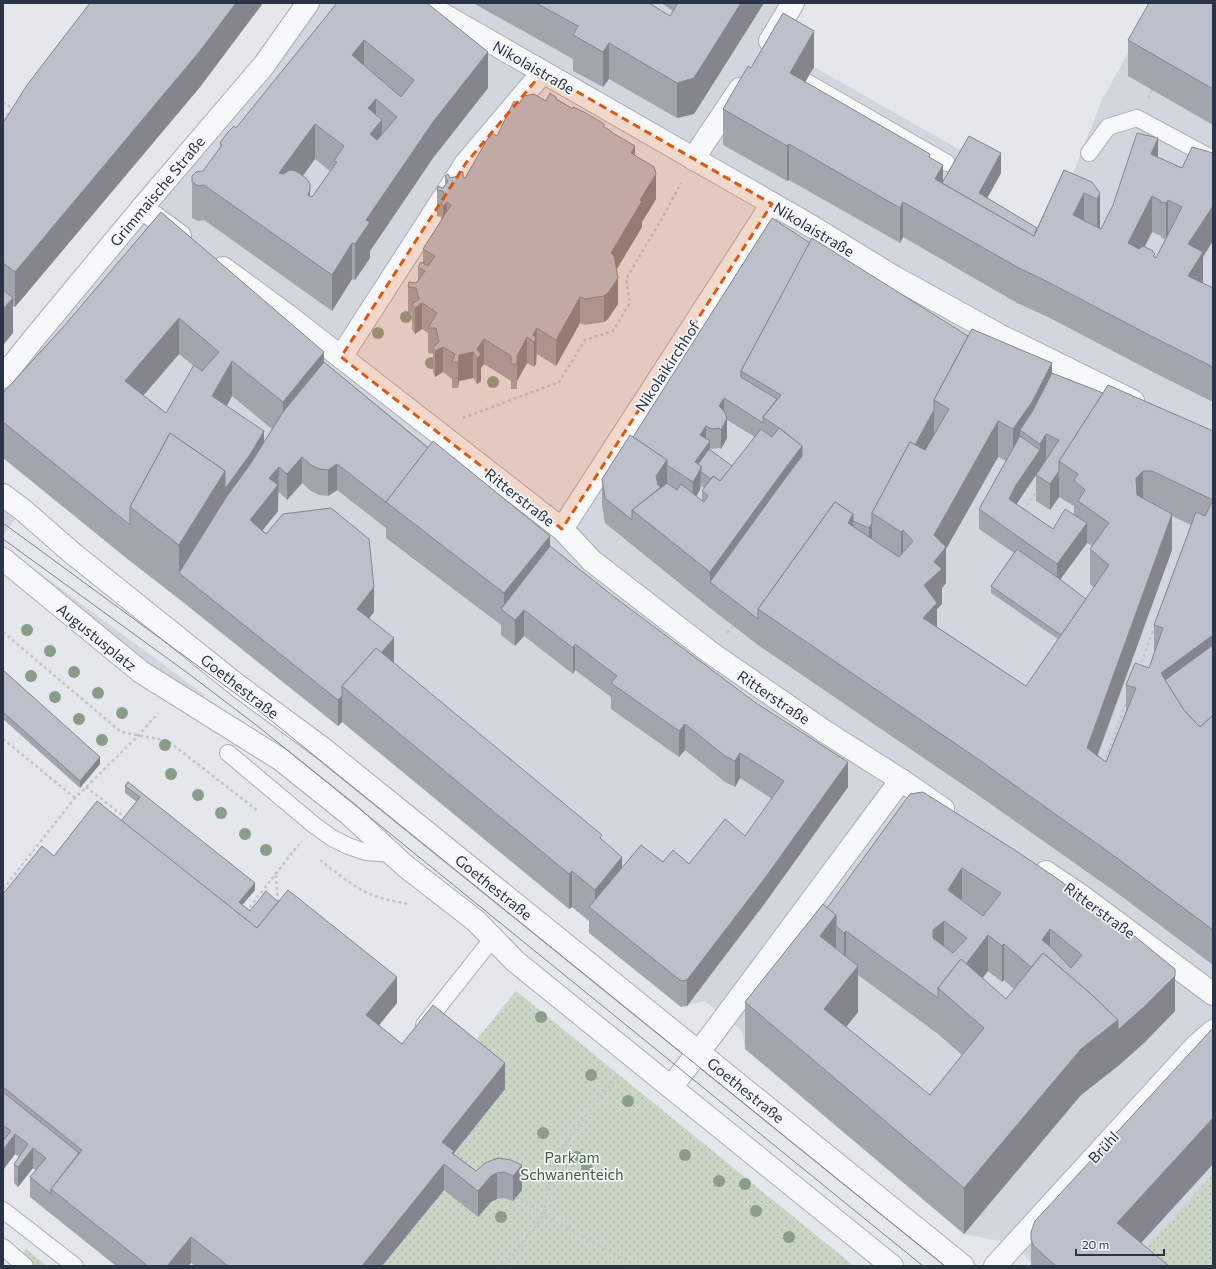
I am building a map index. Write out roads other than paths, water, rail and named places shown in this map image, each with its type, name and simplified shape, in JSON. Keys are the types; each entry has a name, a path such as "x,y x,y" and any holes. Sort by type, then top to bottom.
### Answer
{"street":[{"name":"Grimmaische Straße","path":"3,377 142,208 264,64 308,3"},
{"name":"Nikolaistraße","path":"423,3 811,226 894,277 999,335 1149,409"},
{"path":"693,159 753,70 793,3"},
{"path":"341,357 466,163 543,72"},
{"name":"Nikolaikirchhof","path":"562,529 772,204"},
{"name":"Ritterstraße","path":"142,208 341,357 562,529 592,560 711,654 824,731 902,780 957,818"},
{"name":"Goethestraße","path":"3,495 23,510 71,552 237,685 321,747 963,1266"},
{"name":"Augustusplatz","path":"3,559 140,672 280,759 349,814 392,854"},
{"path":"671,1087 699,1052 902,780"},
{"path":"392,854 476,921 516,962 892,1266"},
{"name":"Ritterstraße","path":"1027,860 1080,895 1213,994"},
{"name":"Brühl","path":"995,1266 1191,1052 1213,1031"}],"lane":[{"path":"805,81 947,163"},
{"path":"1089,153 1108,127 1137,118 1213,159"},
{"path":"228,753 314,825 332,838 348,846 366,852 392,854"},
{"path":"422,1028 493,938"},
{"path":"3,1210 75,1266"},
{"path":"3,1248 25,1266"}],"tram line":[{"path":"3,523 258,710 945,1266"},
{"path":"3,539 189,674 260,728 923,1266"}],"park label":[{"name":"Park am Schwanenteich","path":"572,1166"}]}
